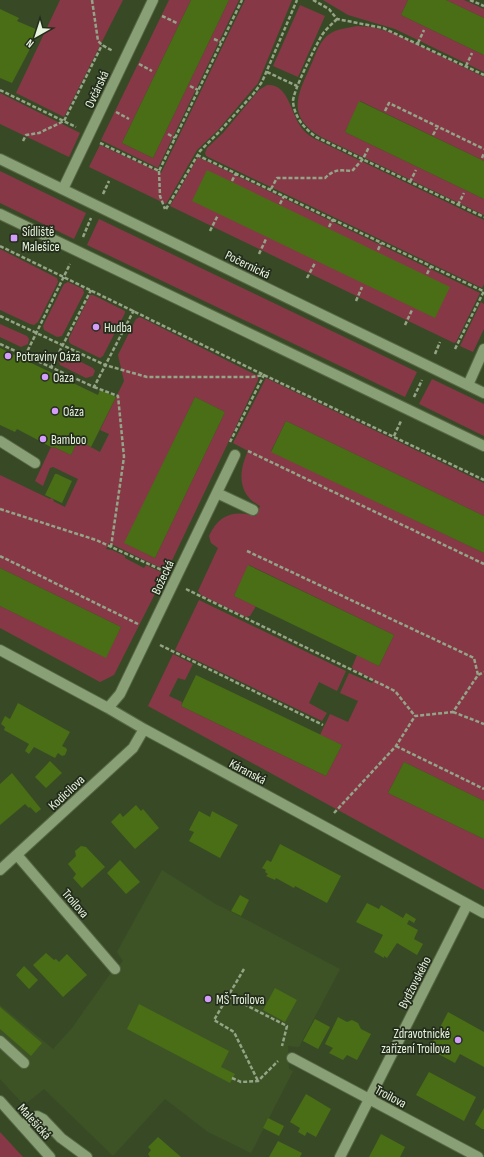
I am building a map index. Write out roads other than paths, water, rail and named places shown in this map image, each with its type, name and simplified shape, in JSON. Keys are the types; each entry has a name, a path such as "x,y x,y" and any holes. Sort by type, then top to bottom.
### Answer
{"street":[{"name":"Ovčárská","path":"63,189 153,0"},
{"name":"Počernická","path":"0,159 484,393"},
{"path":"0,214 484,446"},
{"path":"468,385 484,349"},
{"path":"0,440 35,463"},
{"name":"Božecká","path":"108,708 120,694 237,449"},
{"path":"217,492 253,510"},
{"name":"Káranská","path":"0,650 484,913"},
{"name":"Kodicilova","path":"0,870 133,748 144,729"},
{"name":"Troilova","path":"17,855 115,969"},
{"name":"Bydžovského","path":"340,1157 467,905"},
{"path":"0,1041 24,1063"},
{"name":"Troilova","path":"292,1058 478,1157"},
{"name":"Malešická","path":"0,1102 50,1157"},
{"path":"22,1126 37,1116 43,1119 61,1138 87,1157"}],"place":[{"name":"Sídliště Malešice","path":"14,238"},
{"name":"Hudba","path":"96,327"},
{"name":"Potraviny Oáza","path":"8,356"},
{"name":"Oaza","path":"45,377"},
{"name":"Oáza","path":"55,411"},
{"name":"Bamboo","path":"43,439"},
{"name":"MŠ Troilova","path":"208,999"},
{"name":"Zdravotnické zařízení Troilova","path":"458,1040"}]}
